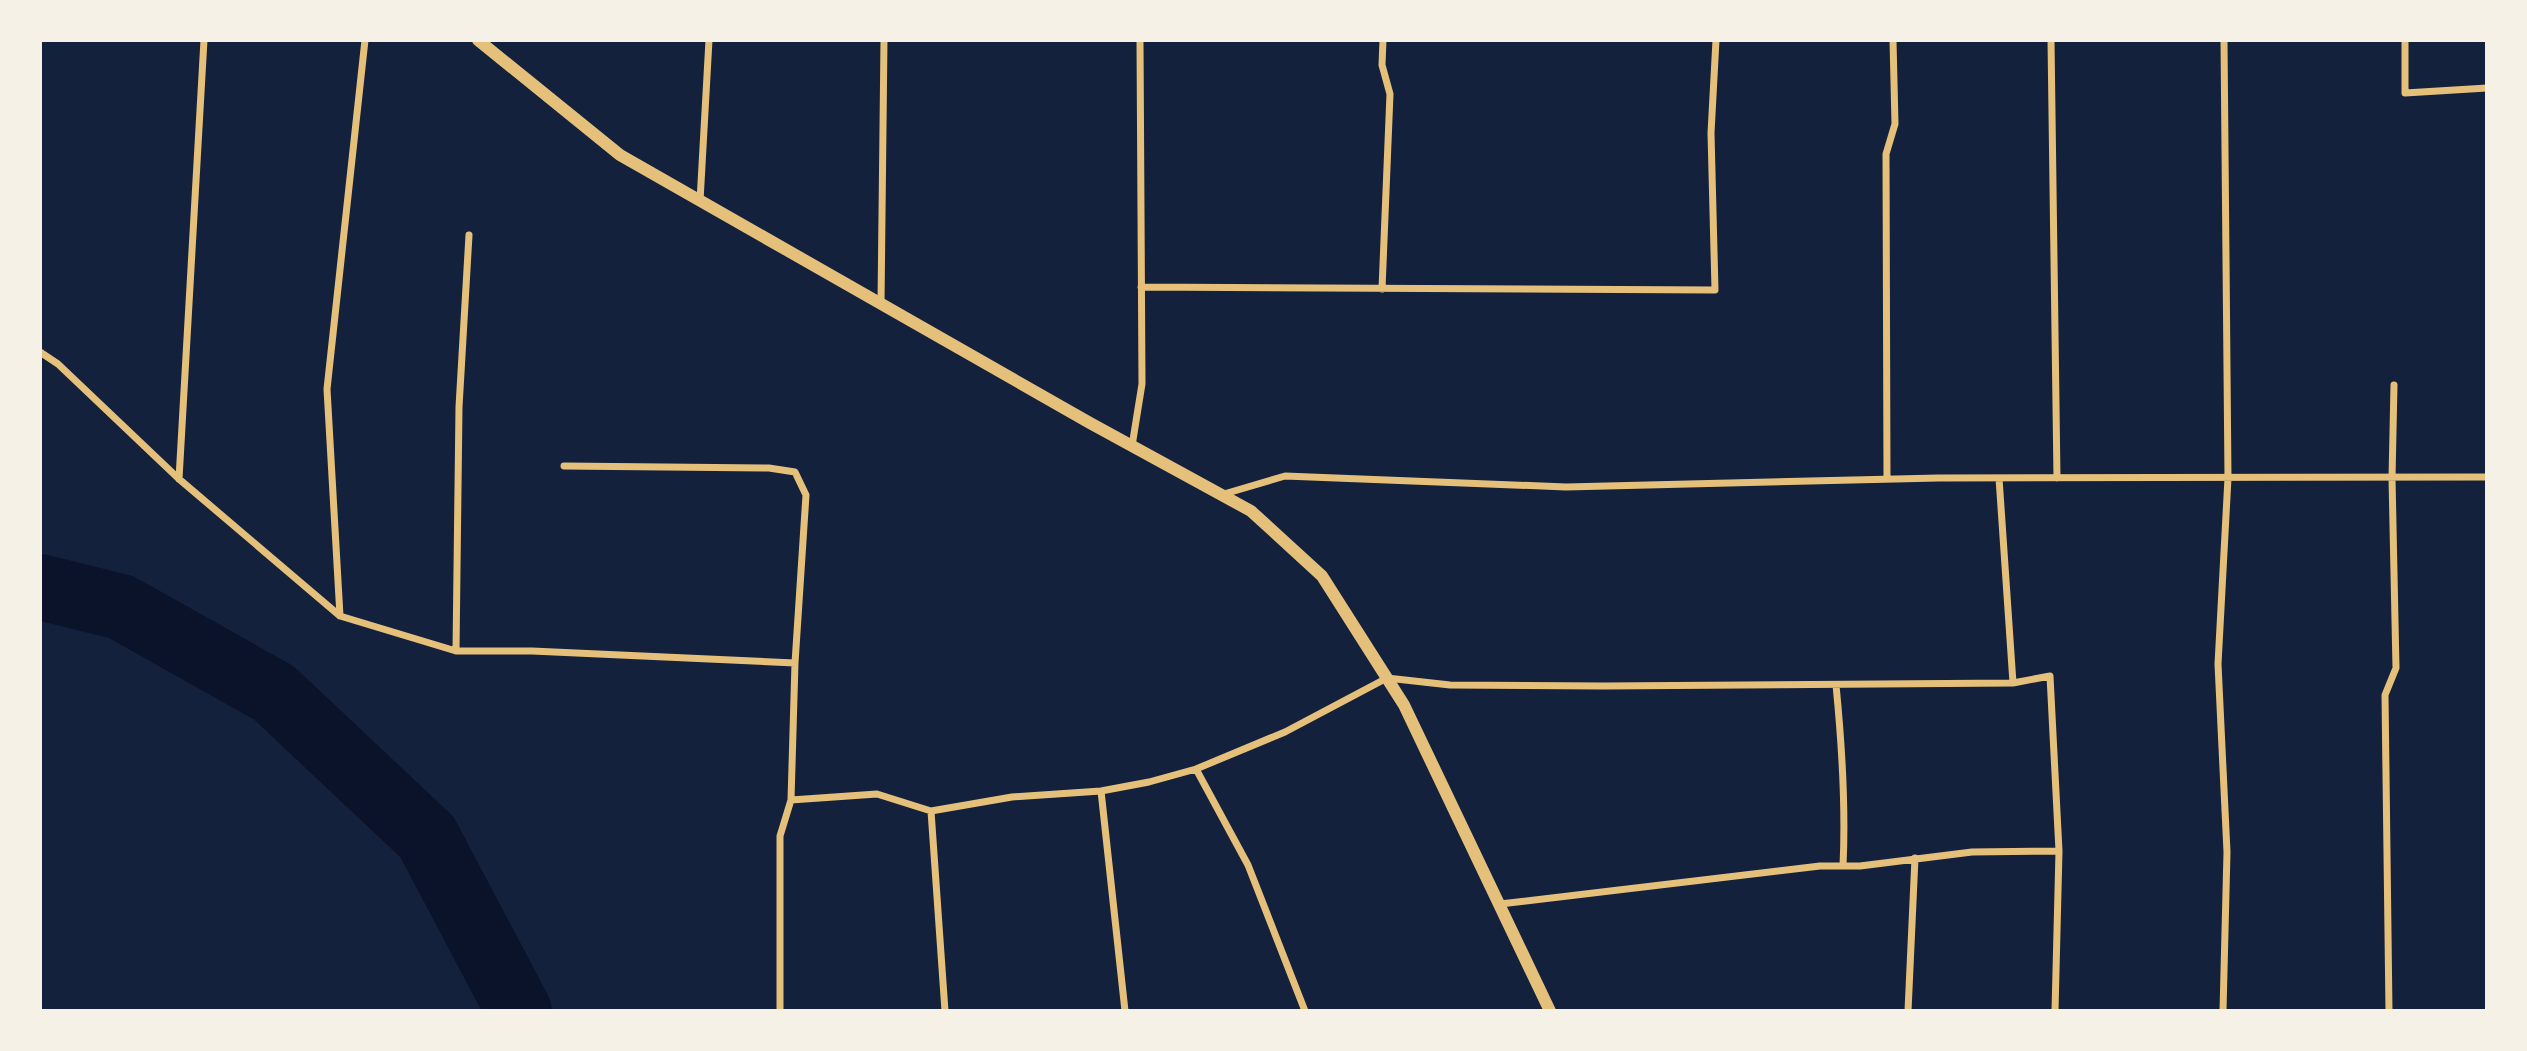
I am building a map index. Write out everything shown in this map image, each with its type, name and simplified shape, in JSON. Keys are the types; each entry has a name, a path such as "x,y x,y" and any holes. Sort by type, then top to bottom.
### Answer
{"street":[{"path":"179,479 204,40"},
{"path":"340,617 327,389 365,40"},
{"path":"478,40 620,155 1251,511 1322,576 1404,705 1550,1011"},
{"path":"700,201 709,40"},
{"path":"881,303 884,40"},
{"path":"1132,446 1142,384 1140,40"},
{"path":"1382,289 1390,94 1382,65 1383,40"},
{"path":"1141,287 1716,290 1711,133 1716,40"},
{"path":"1887,480 1886,155 1895,124 1893,40"},
{"path":"2051,40 2057,478"},
{"path":"2223,1011 2227,852 2218,664 2228,478 2224,40"},
{"path":"2405,40 2405,93 2487,88"},
{"path":"456,651 459,407 469,235"},
{"path":"40,352 58,364 179,479 340,617 456,651 532,651 795,663"},
{"path":"2389,1011 2385,695 2396,668 2392,478 2394,385"},
{"path":"564,466 769,468 795,472 806,495 795,663 791,800 780,836 780,1011"},
{"path":"1222,495 1285,476 1566,487 1999,478 2487,478"},
{"path":"1999,478 2013,683"},
{"path":"791,800 877,794 931,811 1012,797 1101,791 1196,769 1285,732 1387,678 1450,685 1836,685 2013,683 2050,676 2059,851 2055,1011"},
{"path":"1836,685 1846,813 1843,866"},
{"path":"1196,769 1248,865 1305,1011"},
{"path":"1101,791 1125,1011"},
{"path":"931,811 946,1011"},
{"path":"1500,904 1820,866 1860,866 1972,852 2059,851"},
{"path":"1908,1011 1915,858"}],"waterway":[{"path":"40,587 121,607 274,693 427,837 519,1011"}]}
